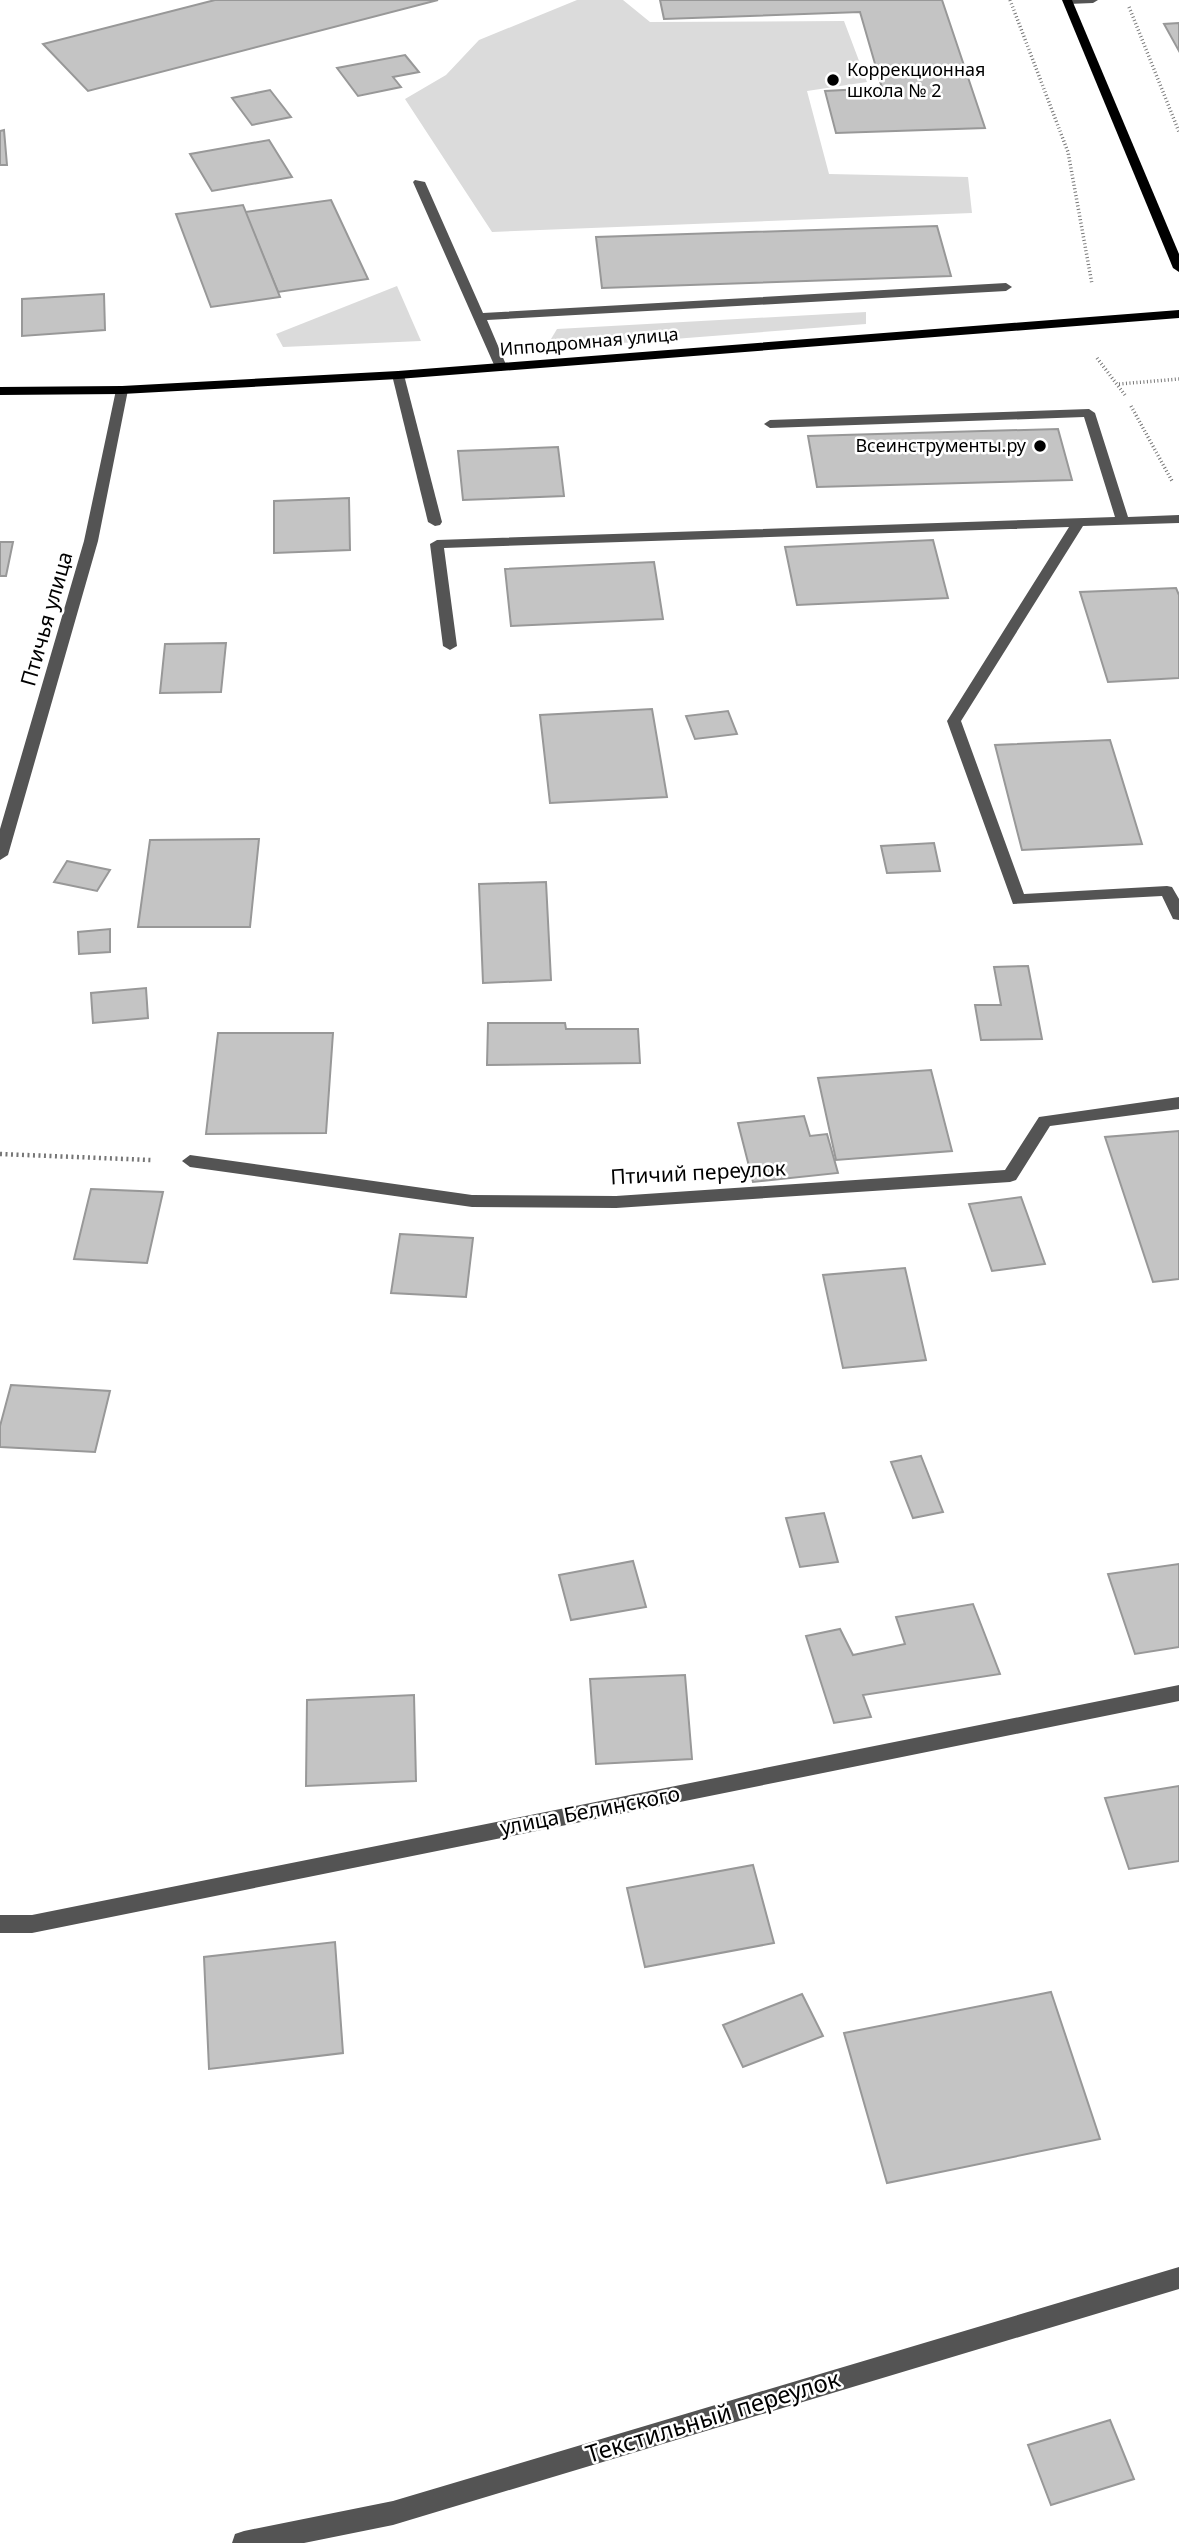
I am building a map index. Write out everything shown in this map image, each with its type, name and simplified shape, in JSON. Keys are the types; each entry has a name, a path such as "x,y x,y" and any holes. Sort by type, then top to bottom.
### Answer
{"main road":[{"path":"1068,1 1179,268"},
{"name":"Ипподромная улица","path":"0,391 122,390 398,375 1179,314"}],"street":[{"path":"1068,1 1093,0"},
{"path":"419,182 501,367"},
{"path":"479,317 1006,287"},
{"path":"398,375 435,522"},
{"name":"Птичья улица","path":"0,856 92,541 122,390"},
{"path":"770,424 1089,413 1124,521"},
{"path":"450,646 437,544 1179,519"},
{"path":"1079,522 954,722 1018,900 1167,891 1179,915"},
{"name":"Птичий переулок","path":"190,1161 472,1201 617,1202 1010,1176 1045,1121 1179,1103"},
{"name":"улица Белинского","path":"0,1924 32,1924 1179,1693"},
{"name":"Текстильный переулок","path":"244,2543 393,2513 1179,2278"}],"path":[{"path":"1010,0 1068,152 1092,286 1082,321"},
{"path":"1126,0 1179,132"},
{"path":"1119,384 1179,379"},
{"path":"0,1154 190,1161"}],"shaded area":[{"path":"577,0 623,0 650,22 844,21 867,82 807,91 829,174 968,177 972,213 492,232 405,99 446,75 479,40"},
{"path":"397,286 421,341 283,347 276,334"},
{"path":"866,312 866,324 545,349 557,329"}],"building":[{"path":"215,0 438,0 88,91 43,44"},
{"path":"660,0 942,0 985,128 836,133 825,91 882,88 860,12 664,19"},
{"path":"1179,23 1179,51 1164,24"},
{"path":"405,55 419,72 393,77 401,87 358,96 337,68"},
{"path":"270,90 291,117 252,125 232,98"},
{"path":"4,130 7,165 0,165 0,131"},
{"path":"269,140 292,177 212,191 190,154"},
{"path":"331,200 368,279 278,292 245,212"},
{"path":"243,205 280,297 211,307 176,214"},
{"path":"937,226 951,276 602,288 596,237"},
{"path":"104,294 105,330 22,336 22,299"},
{"path":"1058,429 1072,480 817,487 808,436"},
{"path":"558,447 564,496 463,500 458,451"},
{"path":"349,498 350,550 274,553 274,501"},
{"path":"933,540 948,598 797,605 785,547"},
{"path":"0,542 13,542 6,576 0,576"},
{"path":"654,562 663,619 511,626 505,569"},
{"path":"1176,588 1179,595 1179,678 1108,682 1080,592"},
{"path":"226,643 221,692 160,693 165,644"},
{"path":"652,709 667,797 550,803 540,715"},
{"path":"728,711 737,734 695,739 686,716"},
{"path":"1110,740 1142,844 1022,850 995,745"},
{"path":"259,839 250,927 138,927 150,840"},
{"path":"934,843 940,871 887,873 881,846"},
{"path":"67,861 110,870 97,891 54,882"},
{"path":"546,882 551,980 483,983 479,884"},
{"path":"110,929 110,952 79,954 78,932"},
{"path":"1028,966 1042,1039 981,1040 975,1005 1001,1005 994,967"},
{"path":"146,988 148,1018 93,1023 91,993"},
{"path":"488,1023 565,1023 566,1029 638,1029 640,1063 487,1065"},
{"path":"218,1033 333,1033 326,1133 206,1134"},
{"path":"931,1070 952,1151 836,1160 818,1078"},
{"path":"804,1116 810,1136 827,1134 838,1173 753,1182 738,1123"},
{"path":"1179,1131 1179,1279 1153,1282 1105,1137"},
{"path":"91,1189 163,1192 147,1263 74,1259"},
{"path":"1021,1197 1045,1264 992,1271 969,1204"},
{"path":"400,1234 473,1238 466,1297 391,1293"},
{"path":"905,1268 926,1360 843,1368 823,1275"},
{"path":"11,1385 110,1391 95,1452 0,1447 0,1426"},
{"path":"921,1456 943,1512 913,1518 891,1462"},
{"path":"824,1513 838,1562 800,1567 786,1518"},
{"path":"633,1561 646,1607 571,1620 559,1575"},
{"path":"1179,1564 1179,1647 1135,1654 1108,1574"},
{"path":"973,1604 1000,1674 863,1695 871,1717 834,1723 806,1636 840,1629 853,1655 905,1644 896,1617"},
{"path":"685,1675 692,1759 596,1764 590,1679"},
{"path":"414,1695 416,1781 306,1786 307,1700"},
{"path":"1179,1786 1179,1861 1129,1869 1105,1798"},
{"path":"753,1865 774,1943 645,1967 627,1888"},
{"path":"335,1942 343,2053 209,2069 204,1957"},
{"path":"1051,1992 1100,2139 887,2183 844,2033"},
{"path":"802,1994 823,2036 743,2067 723,2025"},
{"path":"1110,2420 1134,2479 1051,2505 1028,2445"}],"place":[{"name":"Коррекционная школа № 2","path":"833,80"},
{"name":"Всеинструменты.ру","path":"1040,446"}]}
